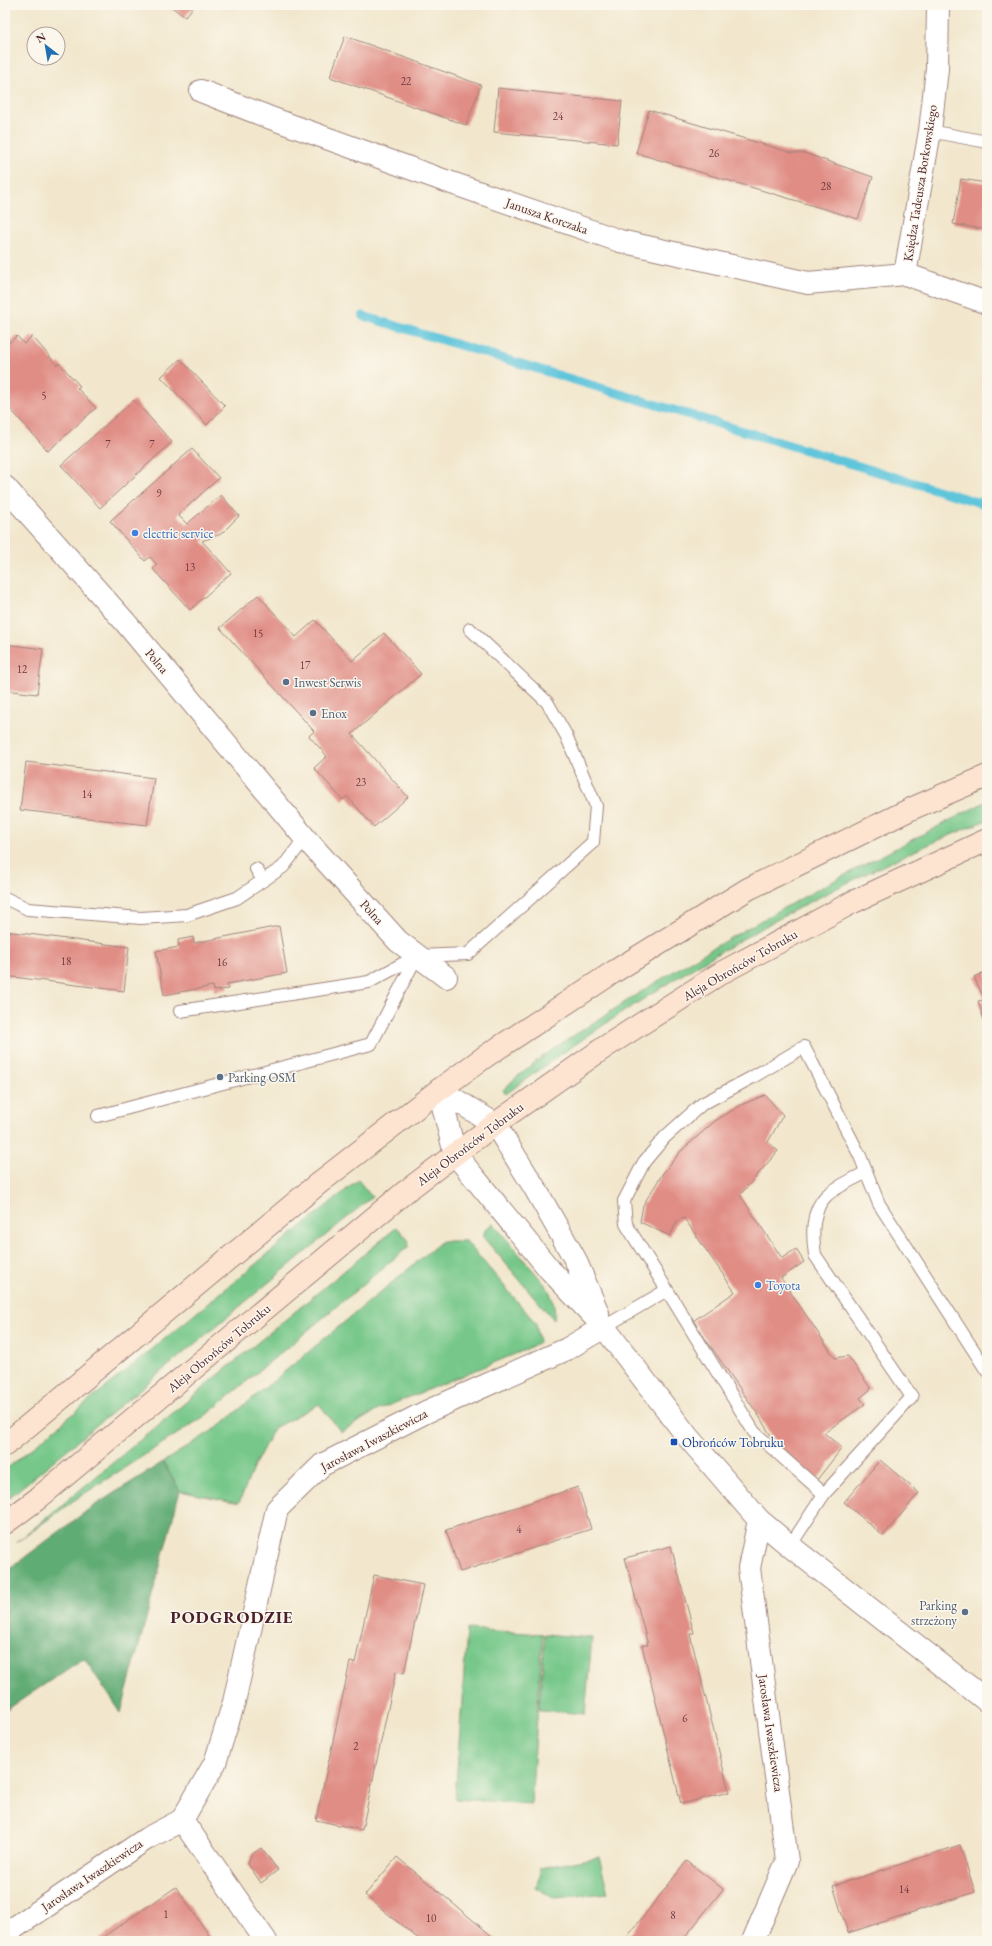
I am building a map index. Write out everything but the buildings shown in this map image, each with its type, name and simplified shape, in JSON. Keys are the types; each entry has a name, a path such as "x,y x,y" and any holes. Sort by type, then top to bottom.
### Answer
{"main road":[{"path":"5,1445 319,1183 439,1090 486,1056 614,971 748,889 913,808 987,776"},
{"name":"Aleja Obrońców Tobruku","path":"5,1524 36,1500 382,1212 495,1124 604,1047 721,974 853,902 987,840"}],"street":[{"name":"Księdza Tadeusza Borkowskiego","path":"938,5 937,69 930,131 905,274 987,303"},
{"name":"Janusza Korczaka","path":"201,91 268,117 440,179 620,241 808,283 905,274"},
{"name":"Polna","path":"5,487 126,622 305,838 398,941 446,977"},
{"path":"439,1090 495,1124 536,1190 575,1259 604,1327"},
{"path":"439,1090 455,1154 550,1270 604,1327 687,1436 759,1520 987,1701"},
{"name":"Jarosława Iwaszkiewicza","path":"5,1934 146,1839 182,1820 215,1763 234,1702 277,1509 322,1464 426,1412 567,1349 604,1327"},
{"path":"5,1430 46,1411"},
{"name":"Jarosława Iwaszkiewicza","path":"753,1941 787,1861 749,1568 759,1520"},
{"path":"182,1820 266,1941"}],"lane":[{"path":"930,131 987,142"},
{"path":"180,1011 369,982 417,956 468,954 593,842 596,806 566,735 547,702 470,629"},
{"path":"5,898 28,909 141,918 187,915 237,898 283,867 305,838"},
{"path":"256,869 263,880"},
{"path":"98,1116 371,1044 417,956"},
{"path":"824,1494 754,1432 626,1224 624,1201 644,1162 665,1137 702,1104 751,1078 804,1047 860,1156 879,1204 987,1371"},
{"path":"790,1546 824,1494 912,1397 815,1255 812,1236 815,1216 826,1196 866,1172"},
{"path":"604,1327 667,1290"}],"green space":[{"path":"987,801 987,820 923,847 861,876 738,942 678,977 620,1014 562,1053 506,1094 503,1090 527,1068 555,1048 704,953 797,901"},
{"path":"358,1180 372,1197 5,1501 5,1470"},
{"path":"493,1223 547,1287 554,1303 554,1320 483,1237 485,1230"},
{"path":"397,1227 409,1241 408,1247 205,1416 73,1501 16,1543"},
{"path":"442,1241 466,1241 536,1324 539,1342 525,1350 378,1410 341,1432 319,1404 274,1428 254,1466 239,1503 180,1491 163,1462 218,1427"},
{"path":"163,1462 180,1491 121,1713 84,1658 5,1711 5,1572 92,1507"},
{"path":"467,1629 543,1634 531,1804 455,1799"},
{"path":"545,1634 592,1638 585,1714 539,1710"},
{"path":"599,1857 608,1893 555,1898 536,1888 541,1868"}],"waterway":[{"path":"363,316 987,505"}],"place":[{"name":"electric service","path":"135,533"},
{"name":"Inwest Serwis","path":"286,682"},
{"name":"Enox","path":"313,713"},
{"name":"Parking OSM","path":"220,1077"},
{"name":"Toyota","path":"758,1285"},
{"name":"Obrońców Tobruku","path":"674,1442"},
{"name":"Parking strzeżony","path":"965,1612"}],"district":[{"name":"PODGRODZIE","path":"232,1617"}]}
